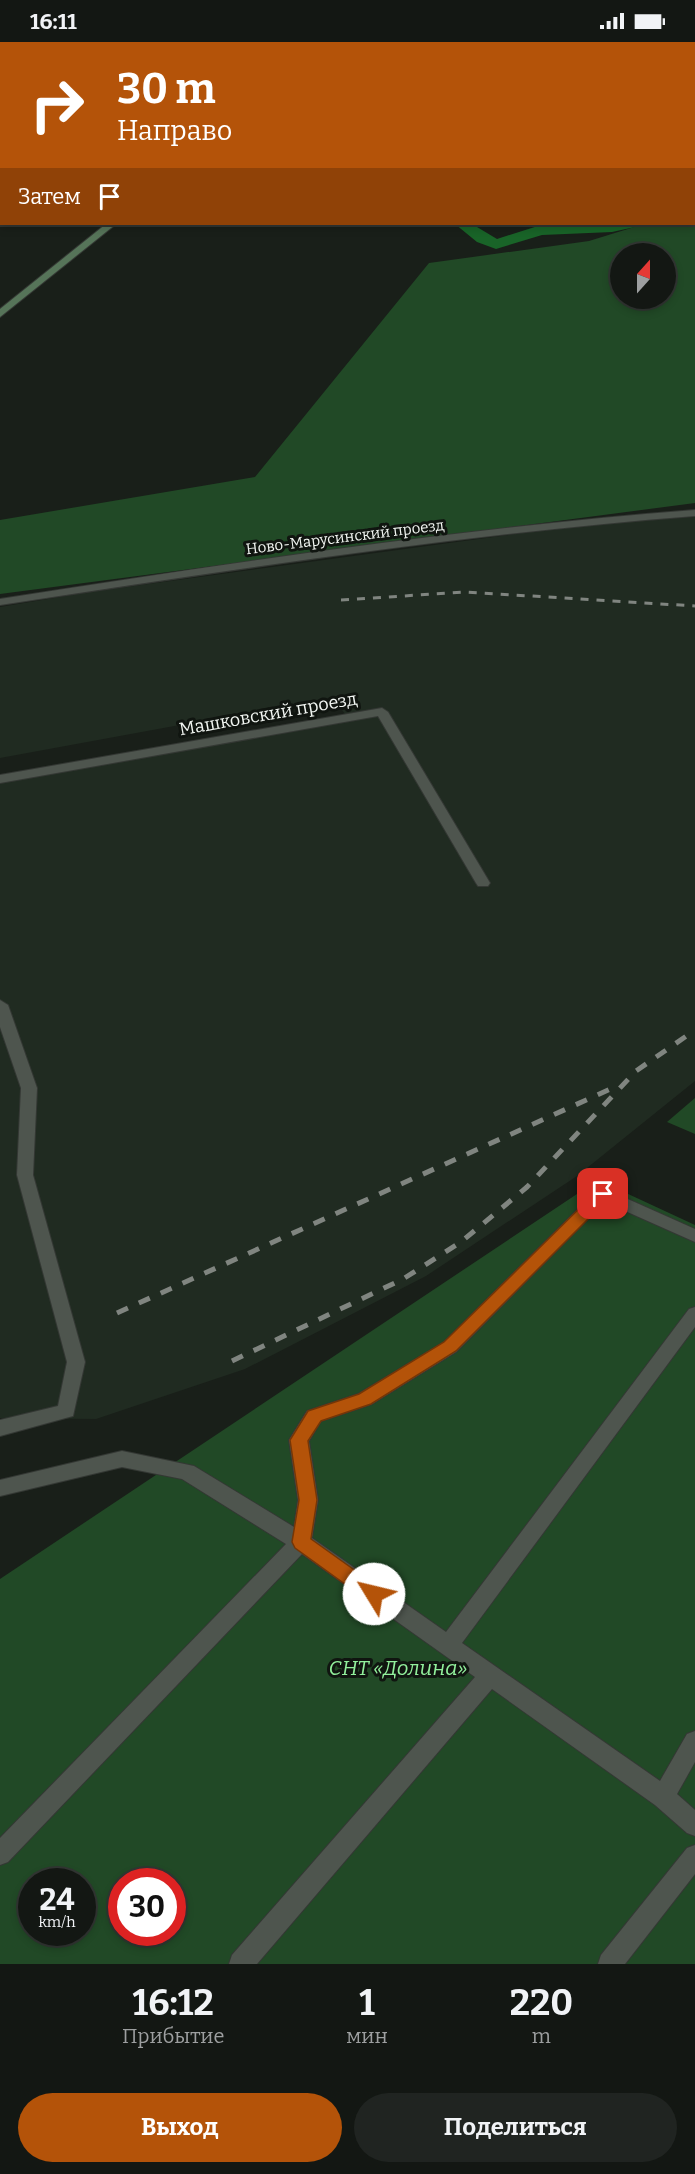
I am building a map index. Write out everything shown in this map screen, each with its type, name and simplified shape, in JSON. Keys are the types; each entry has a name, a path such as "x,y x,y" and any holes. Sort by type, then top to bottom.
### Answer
{"street":[{"path":"0,314 110,225"},
{"name":"Ново-Марусинский проезд","path":"0,602 227,567 579,522 695,513"},
{"name":"Машковский проезд","path":"0,779 382,712 483,883"},
{"path":"0,1005 29,1088 26,1175 76,1362 66,1411 0,1428"},
{"path":"0,1854 301,1542 308,1500 299,1440 315,1416 365,1399 450,1347 603,1194 695,1236"},
{"path":"447,1647 695,1314"},
{"path":"0,1488 122,1459 187,1472 301,1542 489,1677 663,1797 695,1825"},
{"path":"241,1964 489,1677"},
{"path":"663,1797 695,1741"},
{"path":"610,1964 695,1856"}],"shaded area":[{"path":"695,517 695,1081 577,1176 426,1276 245,1369 96,1419 0,1418 0,782 347,717 333,697 0,758 0,607 90,592 581,525"}],"green space":[{"path":"641,225 695,225 695,503 0,594 0,520 255,477 429,263 589,241"},
{"path":"695,1098 695,1134 667,1122"},
{"name":"СНТ «Долина»","path":"598,1180 695,1225 695,1964 0,1964 0,1579"}],"waterway":[{"path":"464,225 483,239 496,244 541,230 624,225"}],"railway":[{"path":"341,600 465,592 695,606"},
{"path":"232,1361 403,1279 461,1242 527,1187 636,1071 695,1030"},
{"path":"117,1313 617,1086"}],"route":[{"path":"374,1594 301,1542 308,1500 299,1440 315,1416 365,1399 450,1347 603,1194"}]}
